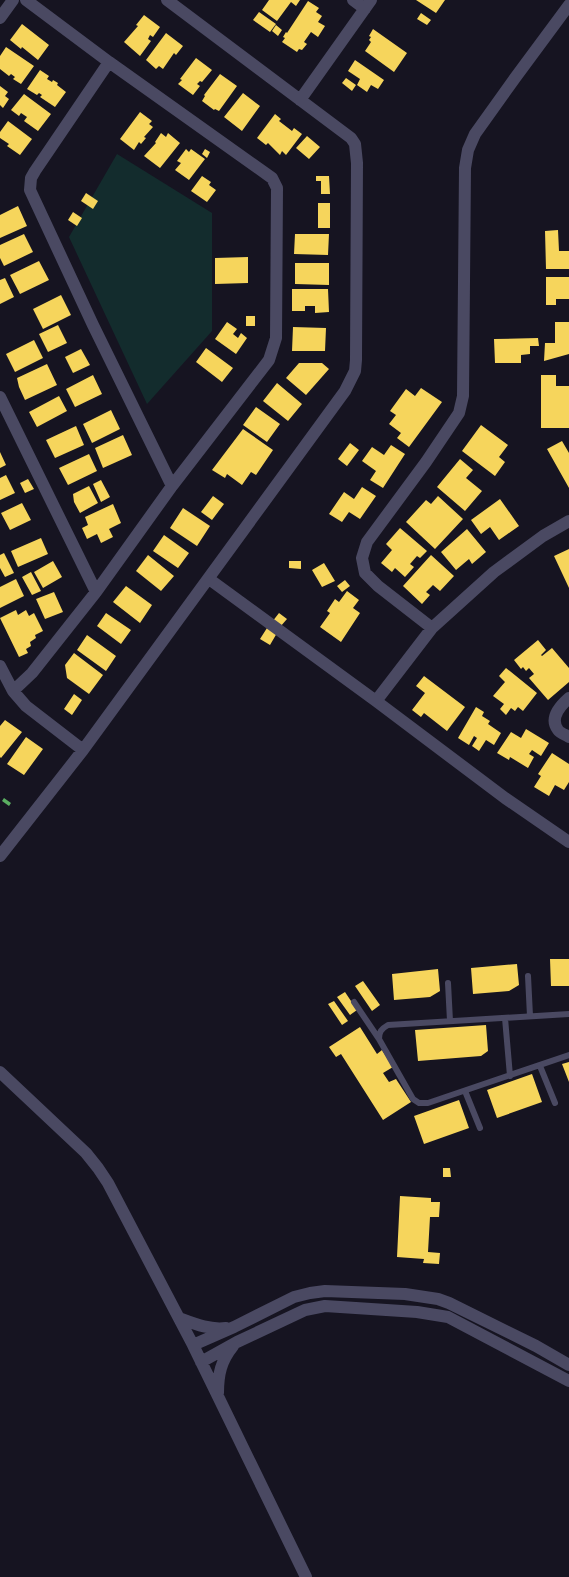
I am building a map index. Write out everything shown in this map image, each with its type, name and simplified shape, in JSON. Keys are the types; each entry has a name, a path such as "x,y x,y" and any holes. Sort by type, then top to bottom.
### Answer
{"street":[{"path":"0,18 13,0"},
{"path":"13,691 32,673 96,592 172,486 269,360 276,338 277,188 272,178 109,62 26,0"},
{"path":"0,856 83,750 209,579 345,391 355,371 357,171 355,144 351,138 167,0"},
{"path":"300,100 368,4 353,0"},
{"path":"432,628 378,586 364,573 362,558 367,542 426,462 459,413 462,406 465,168 468,150 475,134 569,5"},
{"path":"109,62 35,170 31,178 30,190 93,325 172,486"},
{"path":"0,397 96,592"},
{"path":"376,701 432,628 494,572 543,536 569,521"},
{"path":"209,579 376,701 505,798 569,842"},
{"path":"0,666 13,691 26,706 83,750"},
{"path":"569,698 560,705 556,718 556,726 558,731 569,737"},
{"path":"0,1072 86,1154 98,1168 114,1193 193,1345 306,1577"},
{"path":"193,1345 234,1327 294,1297 310,1293 325,1291 405,1294 428,1297 449,1303 536,1346 569,1365"},
{"path":"201,1362 237,1342 305,1310 325,1306 428,1313 448,1318 569,1381"},
{"path":"179,1318 210,1328 234,1327"},
{"path":"218,1397 219,1370 228,1353 237,1342"}],"lane":[{"path":"528,976 530,1016"},
{"path":"448,983 450,1021"},
{"path":"354,1002 379,1039 413,1099 419,1103 428,1103 569,1055"},
{"path":"379,1039 379,1033 382,1028 388,1025 569,1014"},
{"path":"505,1018 510,1076"},
{"path":"540,1066 555,1103"},
{"path":"465,1091 480,1128"}],"green space":[{"path":"117,154 212,213 212,331 147,404 69,237"}],"building: Homes":[{"path":"269,0 300,0 296,6 291,2 277,21 262,10"},
{"path":"416,0 445,0 436,13"},
{"path":"308,1 319,8 316,12 322,16 318,22 325,26 318,37 311,32 304,42 307,44 302,50 299,49 297,52 282,42 285,38 283,37"},
{"path":"259,12 276,24 270,32 253,20"},
{"path":"421,13 431,20 427,25 417,19"},
{"path":"144,15 160,27 153,37 150,35 148,39 151,41 140,56 124,42 138,26 136,25"},
{"path":"22,24 49,45 38,60 22,47 21,49 10,40"},
{"path":"276,25 282,30 278,36 272,31"},
{"path":"373,29 407,53 394,72 365,51 371,42 369,40 371,37 369,36"},
{"path":"166,33 183,46 176,55 174,53 163,69 159,66 156,69 146,60"},
{"path":"6,47 34,66 21,84 13,79 15,77 11,74 9,76 0,69 0,56"},
{"path":"196,58 212,70 202,82 200,81 197,84 200,86 193,95 178,84 182,80 180,79"},
{"path":"355,60 384,80 378,89 371,85 367,92 357,85 360,79 348,71"},
{"path":"40,70 49,76 47,79 58,83 57,85 66,92 55,107 40,97 42,95 39,93 37,95 27,89"},
{"path":"220,74 237,86 219,111 214,110 202,101 205,96 204,95"},
{"path":"346,78 356,85 352,91 342,83"},
{"path":"0,86 8,92 5,96 9,99 3,108 0,105"},
{"path":"243,93 260,106 242,131 224,117"},
{"path":"24,94 51,114 38,131 24,121 27,117 21,113 19,116 11,110"},
{"path":"140,112 152,121 149,124 153,127 144,137 146,138 141,144 139,142 134,150 120,139"},
{"path":"275,114 281,119 279,121 292,131 294,128 302,134 286,155 282,151 280,155 268,143 266,145 257,138"},
{"path":"8,121 32,139 20,155 7,146 9,144 0,138 0,132"},
{"path":"161,133 166,137 168,133 180,143 160,168 144,156 156,143 155,142"},
{"path":"307,136 320,147 309,159 296,148"},
{"path":"186,149 189,152 191,149 205,159 189,180 175,170 181,163 177,161"},
{"path":"205,149 210,152 207,158 202,154"},
{"path":"202,176 211,182 209,185 216,190 207,202 191,191"},
{"path":"316,176 329,176 330,194 321,194 321,181 316,181"},
{"path":"86,193 98,201 93,209 81,201"},
{"path":"318,203 330,203 330,228 318,228"},
{"path":"18,206 27,226 0,238 0,215"},
{"path":"73,212 82,218 77,226 68,220"},
{"path":"558,230 559,251 569,251 569,269 546,269 545,231"},
{"path":"24,234 33,252 4,266 0,258 0,245"},
{"path":"295,234 329,234 328,255 294,254"},
{"path":"248,257 248,283 215,284 215,258"},
{"path":"39,261 49,280 20,294 10,275"},
{"path":"295,263 329,263 329,285 295,284"},
{"path":"546,277 569,277 569,299 556,299 556,305 546,305"},
{"path":"5,278 14,297 0,304 0,280"},
{"path":"292,289 328,289 329,312 315,313 315,306 305,306 305,311 292,311"},
{"path":"61,295 71,315 43,329 33,309"},
{"path":"246,316 255,316 255,326 246,326"},
{"path":"227,322 237,329 233,334 238,338 241,333 247,338 236,354 215,339"},
{"path":"555,322 569,322 569,354 544,361 545,343 555,343"},
{"path":"58,325 67,343 48,352 39,334"},
{"path":"293,327 326,328 325,351 292,351"},
{"path":"538,338 539,346 530,346 530,354 521,355 521,363 495,363 494,339"},
{"path":"34,340 43,358 15,372 6,354"},
{"path":"206,348 233,368 222,382 196,362"},
{"path":"81,349 90,365 73,373 65,357"},
{"path":"299,363 322,363 329,369 306,395 286,378"},
{"path":"47,364 57,385 25,400 17,378"},
{"path":"93,375 102,394 75,407 66,389"},
{"path":"541,375 556,375 556,386 569,386 569,428 541,428"},
{"path":"277,383 302,404 288,421 263,401"},
{"path":"421,388 442,402 409,447 397,438 401,433 389,424 396,415 390,411 406,389 415,396"},
{"path":"59,396 67,411 37,427 29,412"},
{"path":"256,407 280,424 267,442 243,425"},
{"path":"111,410 120,429 92,443 83,424"},
{"path":"481,425 508,445 499,457 505,462 495,476 462,451"},
{"path":"76,426 84,445 55,458 46,440"},
{"path":"243,429 273,450 256,475 251,472 242,485 227,474 225,478 212,470"},
{"path":"123,435 132,455 103,468 95,448"},
{"path":"562,441 569,453 569,488 547,449"},
{"path":"350,443 359,450 347,466 338,459"},
{"path":"391,445 405,454 383,488 370,480 376,471 362,461 372,447 384,455"},
{"path":"0,452 6,465 0,468"},
{"path":"89,454 97,471 68,485 59,468"},
{"path":"460,459 473,470 466,478 482,491 465,511 437,487"},
{"path":"6,475 15,493 0,500 0,478"},
{"path":"28,479 34,489 25,493 20,483"},
{"path":"101,480 110,497 101,502 93,484"},
{"path":"89,486 98,503 80,513 74,502 73,494"},
{"path":"362,487 376,496 360,519 349,512 342,522 329,514 344,492 354,499"},
{"path":"213,496 224,504 212,520 201,512"},
{"path":"438,496 463,519 435,549 406,522 426,500 431,504"},
{"path":"500,499 519,526 499,540 490,527 481,534 471,520"},
{"path":"22,503 31,520 10,530 1,513"},
{"path":"113,504 121,523 109,529 113,537 101,543 97,534 87,539 82,528 88,525 85,517"},
{"path":"183,508 210,526 197,546 170,528"},
{"path":"400,528 427,551 420,558 417,556 410,564 414,567 405,577 395,568 392,572 381,563 392,550 386,544"},
{"path":"467,529 486,552 472,564 469,559 456,570 441,552"},
{"path":"164,535 189,553 178,568 153,551"},
{"path":"41,538 48,554 18,567 11,551"},
{"path":"569,549 569,588 554,556"},
{"path":"4,553 14,573 5,577 0,568 0,555"},
{"path":"148,555 174,576 161,591 136,571"},
{"path":"431,555 454,576 440,591 433,585 426,592 430,595 422,604 403,586"},
{"path":"53,561 62,577 43,588 34,572"},
{"path":"289,561 301,561 301,569 289,568"},
{"path":"324,563 335,581 322,587 312,570"},
{"path":"31,572 41,591 32,595 22,577"},
{"path":"16,579 24,596 0,608 0,587"},
{"path":"345,580 350,586 342,592 337,586"},
{"path":"126,586 152,605 140,623 113,602"},
{"path":"347,591 359,600 353,608 360,613 341,642 320,627 330,613 327,611 335,599 339,602"},
{"path":"54,592 63,612 45,619 36,599"},
{"path":"16,610 18,615 26,610 29,616 34,613 43,631 35,635 36,638 30,642 31,646 26,649 28,653 19,657 0,618"},
{"path":"106,613 131,630 121,644 97,626"},
{"path":"279,613 287,619 280,627 272,622"},
{"path":"267,628 277,633 270,645 260,639"},
{"path":"87,635 116,656 106,671 77,650"},
{"path":"538,640 546,650 541,655 542,656 552,648 569,668 569,682 548,700 529,678 534,674 529,668 526,671 523,667 521,669 514,660"},
{"path":"74,653 103,675 89,694 67,678 65,665"},
{"path":"506,668 537,693 523,711 518,707 515,711 511,708 506,715 500,709 504,704 493,696 505,682 499,676"},
{"path":"424,676 465,707 447,731 424,713 421,717 412,710 425,693 416,686"},
{"path":"74,694 82,700 72,715 64,709"},
{"path":"476,707 484,712 482,716 490,721 488,724 501,733 494,745 486,740 479,751 472,746 477,738 474,736 469,745 458,738"},
{"path":"5,720 22,732 1,758 0,726"},
{"path":"526,729 549,743 541,756 532,750 529,754 534,757 528,768 510,757 509,760 497,753 511,732 521,738"},
{"path":"26,737 43,749 24,775 7,764"},
{"path":"552,753 569,764 569,782 564,790 555,785 549,796 534,787 541,776 538,774"},
{"path":"550,959 569,959 569,986 551,986"},
{"path":"517,964 519,985 509,991 473,994 471,968"},
{"path":"438,969 440,991 430,997 394,1000 392,974"},
{"path":"363,981 380,1005 372,1011 355,986"},
{"path":"345,992 357,1010 350,1015 337,997"},
{"path":"334,1001 348,1021 342,1025 328,1004"},
{"path":"486,1025 488,1051 481,1056 418,1061 415,1030"},
{"path":"360,1027 377,1054 382,1050 393,1067 383,1073 389,1082 396,1079 411,1102 383,1120 341,1054 336,1057 329,1047"},
{"path":"569,1062 569,1082 562,1064"},
{"path":"532,1074 542,1102 497,1118 487,1090"},
{"path":"459,1100 469,1128 424,1144 414,1116"},
{"path":"443,1168 450,1168 451,1177 443,1177"},
{"path":"400,1196 431,1198 431,1202 440,1202 439,1217 430,1217 428,1252 440,1253 439,1264 423,1263 424,1259 397,1257"}],"building: Public":[{"path":"4,798 11,803 9,806 2,801"}]}
